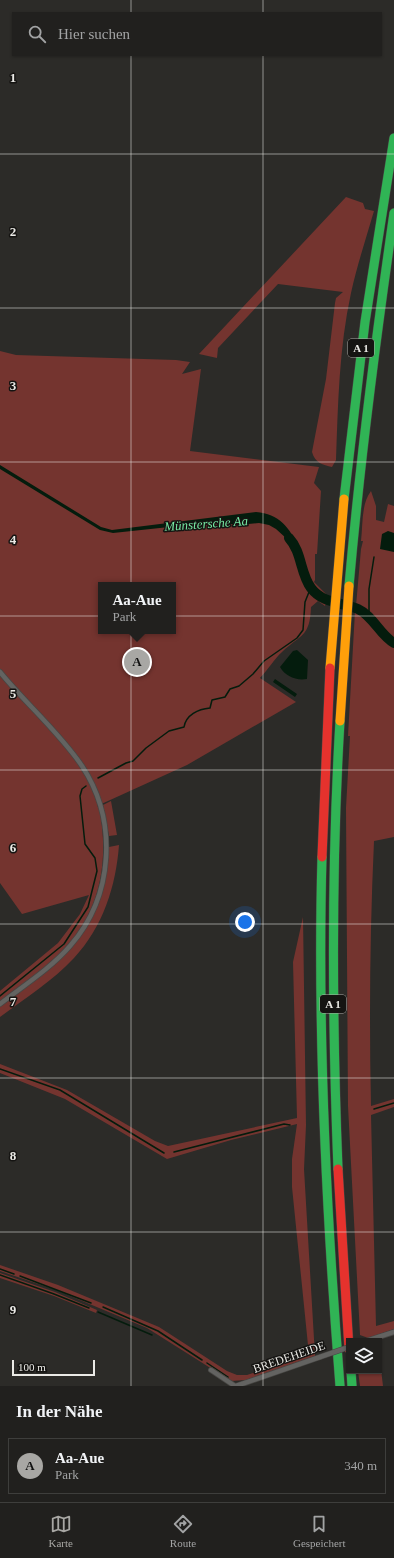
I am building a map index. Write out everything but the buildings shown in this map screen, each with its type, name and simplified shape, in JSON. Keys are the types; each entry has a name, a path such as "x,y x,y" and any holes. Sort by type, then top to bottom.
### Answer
{"highway":[{"name":"A 1","path":"340,1386 327,1223 320,1035 321,874 330,658 338,560 358,375 370,287 394,138"},
{"name":"A 1","path":"348,1338 340,1220 333,1031 334,840 343,660 350,562 370,378 394,213"},
{"path":"351,1374 352,1386"}],"street":[{"path":"0,672 72,753 84,770 99,798 107,842 103,879 99,894 88,921 59,958 0,1004"},
{"path":"375,1338 394,1332"},
{"name":"BREDEHEIDE","path":"211,1370 235,1386 346,1349"}],"shaded area":[{"path":"346,197 363,203 365,209 374,211 356,273 347,314 340,376 336,460 332,467 317,461 312,452 326,379 335,303 336,298 343,292 278,284 218,348 217,358 199,354"},
{"path":"0,351 16,355 176,360 190,362 182,374 201,369 190,451 319,467 314,483 321,491 314,582 326,594 326,599 356,606 363,541 361,541 363,515 368,496 371,491 376,506 376,520 384,522 388,504 394,506 394,837 374,841 370,1006 371,1106 394,1099 394,1107 371,1115 376,1326 394,1321 394,1329 368,1338 360,1335 348,1106 346,808 350,736 348,736 355,611 326,603 325,606 318,601 311,607 309,624 303,634 279,655 260,678 296,702 187,765 97,806 99,807 102,825 103,862 100,880 89,914 80,930 53,961 0,1002 0,991 58,943 80,914 89,895 22,914 0,883"},
{"path":"111,801 117,835 109,836 103,805"},
{"path":"119,845 115,876 111,891 93,933 84,946 66,966 0,1017 0,1007 61,958 76,941 89,922 99,901 106,877 109,847"},
{"path":"303,917 306,1125 304,1169 315,1356 246,1380 231,1381 147,1328 56,1290 0,1271 0,1265 58,1285 159,1327 227,1371 237,1375 247,1375 309,1355 292,1187 292,1159 297,1124 231,1140 167,1159 65,1099 0,1073 0,1064 67,1090 155,1141 168,1146 297,1118 293,962"},
{"path":"0,1273 55,1292 97,1310 96,1313 54,1296 0,1278"},
{"path":"358,1374 382,1374 383,1386 360,1386"}],"water":[{"path":"0,465 101,527 112,530 256,512 264,513 283,523 292,534 299,549 295,549 276,529 269,525 259,523 238,525 216,522 113,533 100,530 0,469"},
{"path":"388,531 394,533 394,552 380,549 382,534"},
{"path":"297,650 308,660 307,679 291,677 280,667 293,651"},
{"path":"275,679 297,694 295,697 273,682"}],"waterway":[{"name":"Münstersche Aa","path":"289,538 299,556 307,582 311,588 327,600 352,607 363,612 389,640 394,643"},
{"path":"369,617 369,589 374,557"},
{"path":"98,778 126,763 133,761 146,748 169,731 184,727 187,719 193,713 210,708 212,700 225,697 230,689 239,686 253,674 264,661 297,638 303,630 305,602 311,587"},
{"path":"0,996 64,944 88,907 97,871 95,858 85,844 80,796 82,789 86,786"},
{"path":"0,1069 60,1090 164,1153"},
{"path":"374,1109 394,1103"},
{"path":"174,1152 284,1124 290,1125"},
{"path":"0,1269 14,1274"},
{"path":"0,1275 89,1308"},
{"path":"20,1276 91,1303"},
{"path":"103,1307 158,1331 202,1360"},
{"path":"98,1312 152,1335"},
{"path":"207,1363 228,1377"}],"traffic: fast":[{"path":"344,499 365,322 394,138"},
{"path":"349,586 369,399 394,213"},
{"path":"338,1169 333,945 335,833 340,721"},
{"path":"322,857 321,990 324,1122 340,1386"},
{"path":"351,1374 352,1386"}],"traffic: slow":[{"path":"330,668 344,499"},
{"path":"340,721 349,586"}],"traffic: jam":[{"path":"322,857 330,668"},
{"path":"338,1169 348,1338"}],"place":[{"name":"Aa-Aue","path":"137,662"}]}
